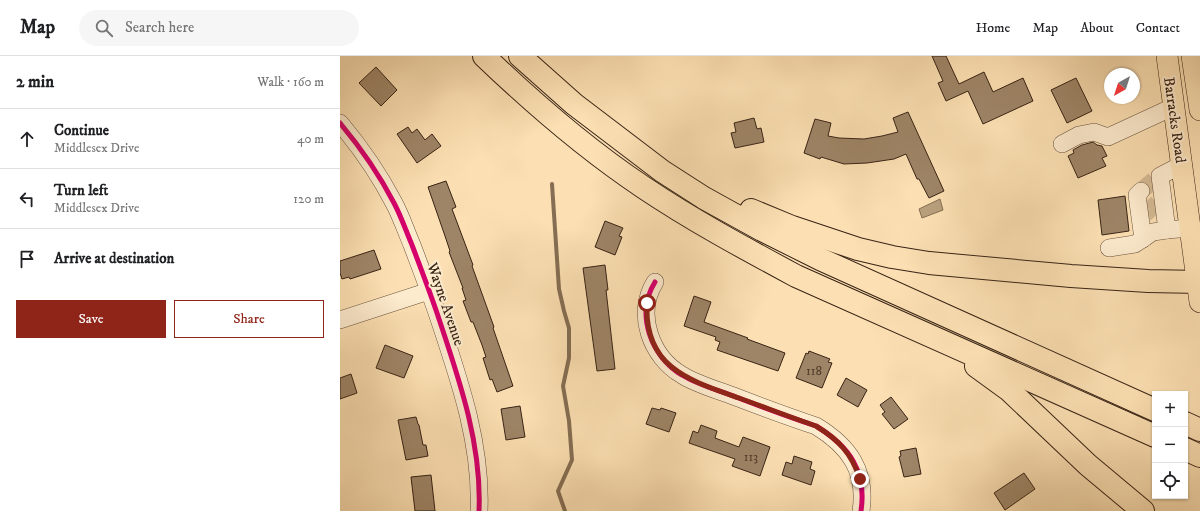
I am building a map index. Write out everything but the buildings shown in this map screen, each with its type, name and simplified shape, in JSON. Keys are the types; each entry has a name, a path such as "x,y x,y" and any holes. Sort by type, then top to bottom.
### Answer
{"highway":[{"path":"484,56 511,82 597,154 642,187 745,249 796,276 1152,435"},
{"path":"520,56 574,104 662,171 704,198 792,246 1152,409"},
{"path":"626,144 680,170 731,201 768,218 827,239 885,255 930,263 1148,282 1199,288"},
{"path":"870,309 915,337 956,355 980,368 1018,398 1088,465 1143,511"},
{"path":"1188,424 1200,430"},
{"path":"1188,450 1200,456"}],"main road":[{"name":"Barracks Road","path":"1192,58 1200,110"},
{"name":"Barracks Road","path":"1167,60 1199,288"}],"street":[{"path":"1167,60 1192,58"},
{"path":"1062,144 1080,135 1094,132 1108,137 1174,107"},
{"name":"Wayne Avenue","path":"340,123 378,173 395,204 429,291 454,365 469,418 476,450 479,511"},
{"path":"1143,239 1157,178 1181,165"},
{"path":"1141,191 1137,195 1151,208 1167,230"},
{"path":"1109,248 1135,244 1153,232 1190,228"},
{"path":"655,282 651,289 647,303 646,317 653,344 661,356 670,366 682,375 704,386 816,426 831,435 849,454 856,467 860,479 862,494 861,511"},
{"path":"340,320 429,291"}],"shaded area":[{"path":"940,199 943,210 922,218 919,209"}],"waterway":[{"path":"552,184 559,289 569,328 569,358 563,386 569,421 572,460 558,491 565,511"}],"tunnel":[{"path":"1141,191 1154,180"},
{"path":"1145,214 1157,203"}],"cycle path":[{"path":"340,123 369,162 394,203 432,298 468,412 477,461 479,511"},
{"path":"655,282 649,294 646,308 647,321 649,334 662,357 671,367 695,382 816,426 828,434 846,451 858,472 861,484 861,511"}],"route":[{"path":"647,303 646,317 653,344 670,366 682,375 704,386 816,426 831,435 841,444 849,454 860,479"}]}
